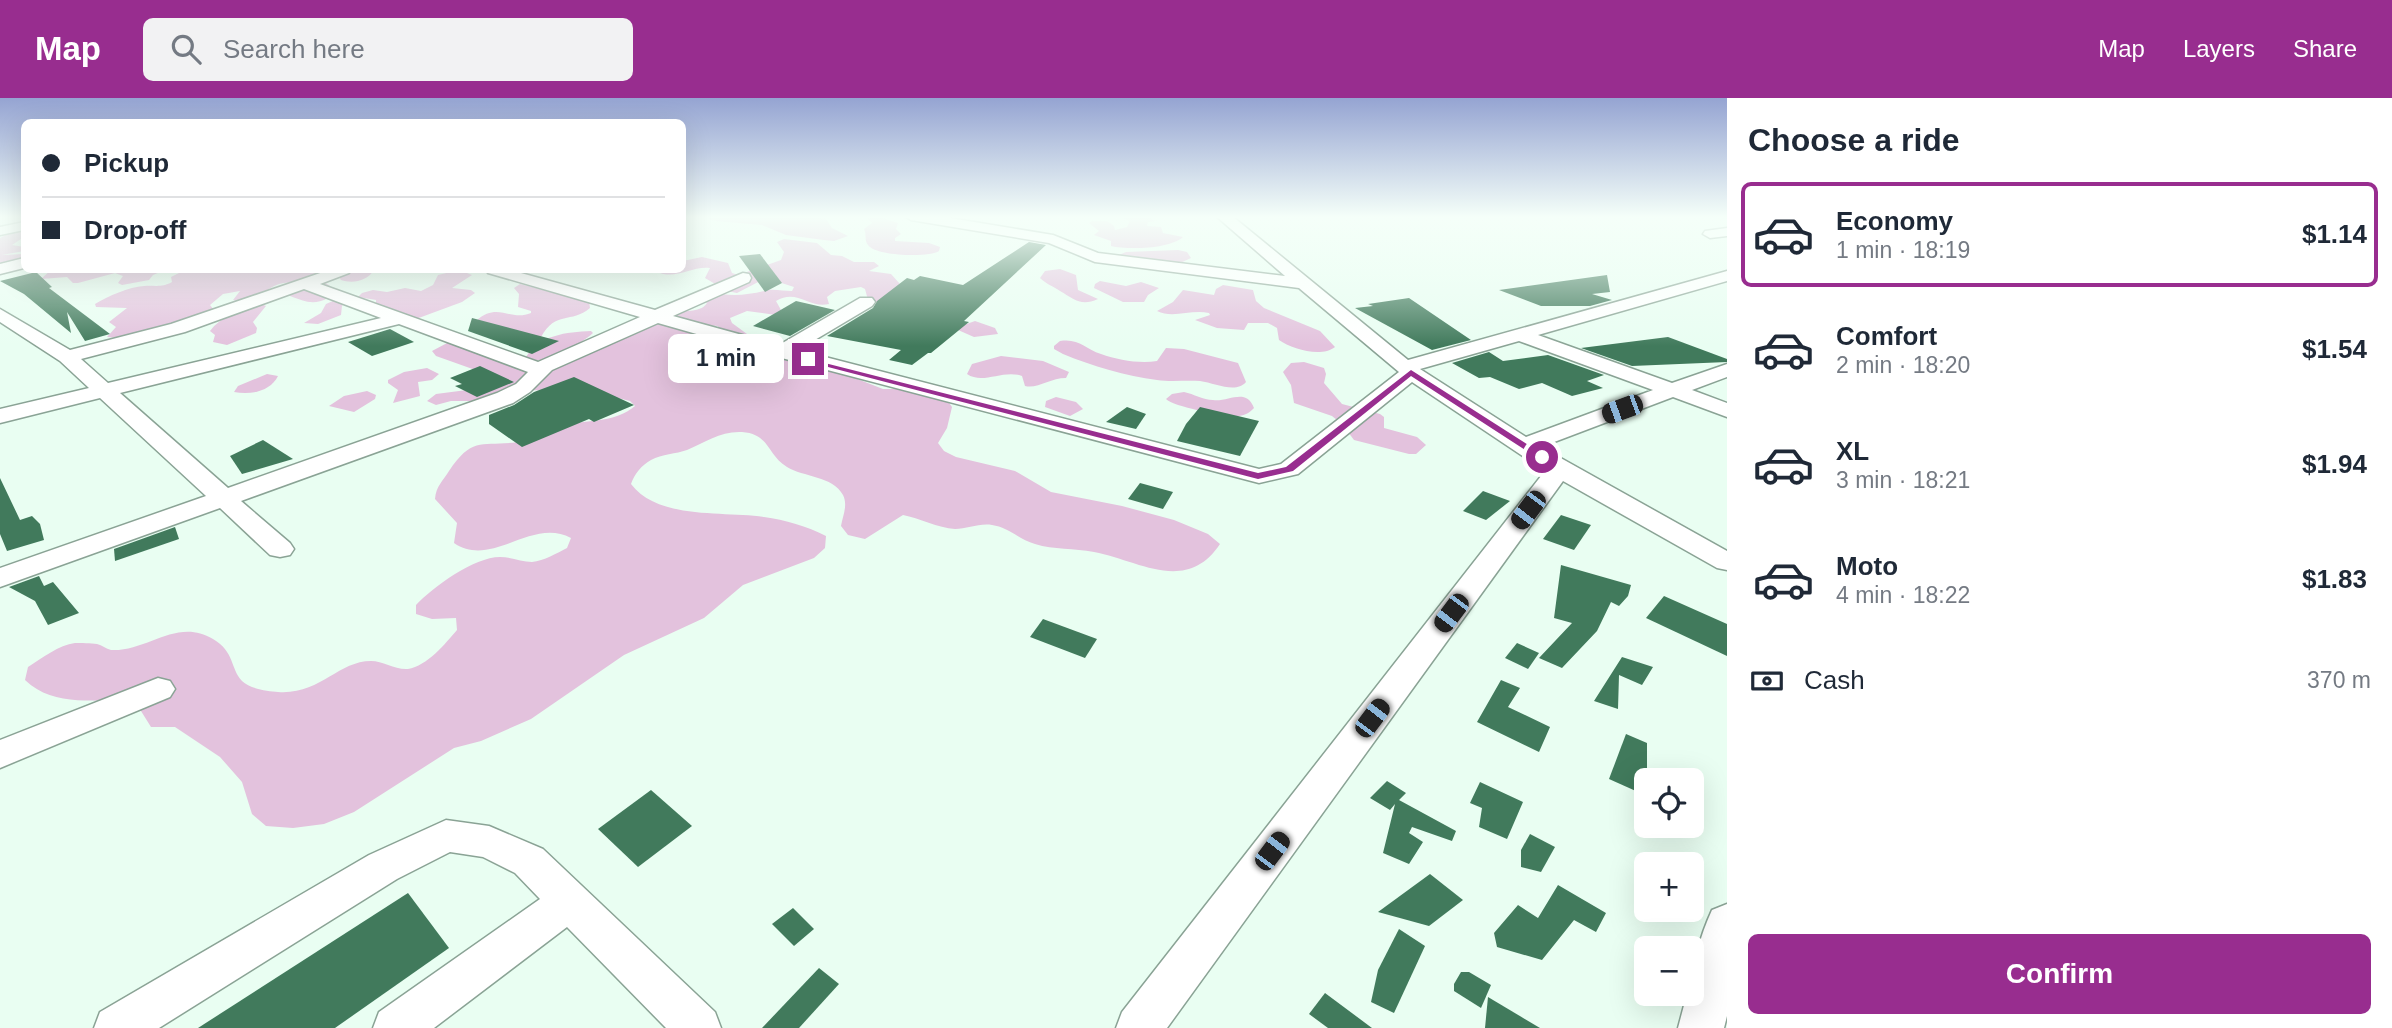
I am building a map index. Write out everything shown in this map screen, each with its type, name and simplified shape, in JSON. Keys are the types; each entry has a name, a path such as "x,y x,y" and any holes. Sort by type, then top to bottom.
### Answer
{"street":[{"path":"1114,259 1302,283"},
{"path":"1274,259 1408,369 1559,469 1727,562"},
{"path":"0,269 21,264"},
{"path":"67,357 178,328 334,273"},
{"path":"504,273 781,352 1258,476 1289,469 1408,369 1518,334 1727,276"},
{"path":"303,283 540,369 743,278"},
{"path":"781,352 866,302"},
{"path":"0,314 67,357 280,549"},
{"path":"0,416 398,318"},
{"path":"1518,334 1727,410"},
{"path":"0,578 505,398 523,388 538,375 540,369"},
{"path":"1525,445 1727,370"},
{"path":"1139,1028 1559,469"},
{"path":"0,755 158,689"},
{"path":"117,1028 383,867 446,835 489,842 529,861 698,1028"},
{"path":"396,1028 570,901"},
{"path":"1701,1028 1727,923"}],"shaded area":[{"path":"0,259 17,259 0,263"},
{"path":"712,259 728,263 732,273 738,275 781,260 874,262 879,266 869,271 891,274 900,284 941,281 878,303 868,300 865,289 861,287 835,291 827,297 829,304 822,305 797,298 783,298 776,301 781,310 776,315 747,311 730,318 732,323 747,334 745,337 720,334 718,326 687,323 698,331 699,342 678,350 674,355 693,362 730,354 781,358 829,368 883,389 912,389 947,400 952,407 947,428 938,443 944,451 956,457 1015,471 1051,492 1122,506 1174,520 1208,534 1220,544 1207,559 1192,568 1177,571 1161,570 1094,552 1042,546 992,525 955,529 903,515 865,539 848,535 841,526 845,503 843,495 832,484 787,467 758,437 742,432 720,435 687,450 651,460 634,476 631,484 643,496 674,509 764,517 804,526 826,536 825,548 814,558 743,585 704,618 624,655 531,719 481,741 454,748 354,812 324,824 293,828 266,826 252,814 242,782 220,757 175,727 151,727 136,703 63,698 37,689 25,680 28,667 69,644 92,643 111,650 124,649 174,633 187,632 200,633 220,644 245,684 269,691 293,692 306,688 359,662 376,661 403,669 422,664 457,630 456,618 432,619 416,614 416,605 433,590 478,562 504,557 532,562 567,548 571,538 556,533 541,534 483,550 468,549 454,543 457,523 435,499 438,487 457,460 472,447 524,441 569,424 612,418 635,406 630,401 594,392 527,390 483,401 451,401 436,405 427,401 436,394 467,390 481,372 436,356 432,351 449,342 524,369 674,317 681,312 700,309 707,303 702,300 711,292 733,295 771,290 792,291 794,287 766,278 737,293 727,291 705,278 710,268 686,271 686,260"},
{"path":"1121,259 1188,259 1178,264 1176,271 1152,270"},
{"path":"1060,269 1076,275 1078,290 1098,299 1078,301 1040,278 1045,271"},
{"path":"48,273 115,273 78,283 73,283 67,277 41,279"},
{"path":"115,273 158,273 149,280 122,285 118,283 123,276"},
{"path":"179,273 371,273 359,281 341,280 339,277 323,281 330,286 328,298 318,302 290,296 294,283 285,283 249,300 233,300 240,291 223,294 210,305 214,310 198,317 118,338 107,337 116,327 109,322 127,308 96,307 95,304 132,288 168,284 172,282 171,277"},
{"path":"438,275 472,275 452,288 475,293 462,302 416,319 376,304 376,300 358,297 373,290 387,292 405,288 421,291 433,285"},
{"path":"1100,281 1126,286 1141,282 1159,288 1148,295 1144,302 1123,302 1094,288"},
{"path":"520,284 589,301 590,308 552,323 541,337 476,321 491,313 531,313 518,307 519,294 514,288"},
{"path":"1223,285 1253,290 1256,301 1264,308 1320,331 1335,347 1315,352 1291,346 1279,340 1277,328 1268,323 1248,323 1244,330 1217,328 1195,320 1210,315 1209,313 1169,314 1157,311 1173,302 1183,290 1214,295 1216,289"},
{"path":"335,300 347,300 342,306 341,315 318,324 304,323 321,313 326,304"},
{"path":"260,303 266,306 253,322 257,328 256,333 227,345 213,342 215,335 210,331 220,321"},
{"path":"975,321 995,328 998,334 974,337 958,330 961,326"},
{"path":"572,332 593,333 579,344 551,358 533,360 526,357 546,339"},
{"path":"1060,341 1072,341 1095,352 1136,362 1157,361 1166,348 1184,349 1238,363 1246,382 1237,387 1225,387 1200,381 1162,381 1133,376 1063,354 1054,349"},
{"path":"1001,356 1043,361 1069,372 1066,378 1030,387 1025,386 1022,376 1015,374 980,378 967,374 972,364"},
{"path":"1304,362 1324,368 1324,383 1342,404 1380,414 1384,417 1384,428 1417,437 1426,445 1416,454 1409,454 1354,440 1332,416 1294,403 1291,385 1283,372 1291,363"},
{"path":"427,368 439,374 432,380 418,382 420,396 393,403 398,390 388,383 388,380 404,372"},
{"path":"267,374 278,376 265,389 246,393 234,392 238,386"},
{"path":"367,391 376,395 375,399 354,412 329,406 344,396"},
{"path":"1184,392 1209,400 1242,397 1251,402 1254,408 1246,414 1232,416 1189,408 1166,399 1172,394"},
{"path":"1056,397 1076,402 1083,409 1070,416 1045,407 1046,401"}],"building":[{"path":"741,259 764,259 782,283 765,292"},
{"path":"1002,259 1030,259 964,321 969,322 912,365 889,360 901,350 827,336 873,308 877,301 907,278 914,280 920,276 963,285"},
{"path":"37,273 52,287 49,288 110,334 85,341 67,312 71,333 24,294 0,281"},
{"path":"1607,275 1610,292 1592,294 1612,300 1590,306 1541,306 1499,290"},
{"path":"1409,298 1471,340 1432,350 1355,308"},
{"path":"796,301 835,310 790,336 753,326"},
{"path":"472,318 559,341 532,354 468,331"},
{"path":"390,329 414,342 372,356 348,342"},
{"path":"1668,337 1727,359 1727,362 1632,366 1581,348"},
{"path":"1489,352 1503,361 1548,355 1604,375 1587,381 1603,388 1572,396 1542,383 1519,389 1490,377 1479,378 1452,363"},
{"path":"480,366 514,382 477,397 455,386 462,384 450,378"},
{"path":"574,377 634,405 594,422 589,419 522,447 489,424 489,415 514,405 534,392"},
{"path":"1127,407 1146,414 1136,429 1106,422"},
{"path":"1200,407 1259,421 1240,456 1177,441"},
{"path":"263,440 293,459 242,474 230,456"},
{"path":"0,478 20,520 32,516 40,524 44,540 7,551 0,534"},
{"path":"1140,483 1173,492 1163,509 1128,499"},
{"path":"1483,491 1510,501 1486,520 1463,511"},
{"path":"1561,515 1591,525 1574,550 1543,539"},
{"path":"175,527 179,539 115,561 114,549"},
{"path":"1561,565 1631,585 1628,596 1619,606 1611,602 1597,631 1562,668 1539,658 1572,623 1554,618"},
{"path":"39,576 44,586 53,582 79,613 48,625 35,601 9,587"},
{"path":"1664,596 1727,624 1727,656 1646,618"},
{"path":"1043,619 1097,639 1085,658 1030,637"},
{"path":"1517,643 1539,653 1528,669 1505,658"},
{"path":"1622,657 1653,667 1642,685 1619,675 1618,709 1594,701"},
{"path":"1501,680 1520,688 1508,707 1550,727 1539,752 1477,722"},
{"path":"1626,734 1647,743 1647,768 1634,768 1634,790 1609,779"},
{"path":"1387,781 1406,793 1399,800 1456,831 1452,841 1412,827 1409,833 1423,842 1409,864 1383,853 1395,804 1390,810 1370,798"},
{"path":"1480,782 1523,802 1507,839 1479,827 1482,808 1470,803"},
{"path":"651,790 692,826 638,867 598,829"},
{"path":"1530,834 1555,847 1541,872 1521,867 1521,850"},
{"path":"1430,874 1463,900 1429,926 1378,912"},
{"path":"1558,885 1606,913 1596,932 1574,920 1542,960 1497,947 1494,933 1518,905 1538,918"},
{"path":"408,893 449,948 335,1028 198,1028"},
{"path":"793,908 814,929 794,946 772,924"},
{"path":"1399,929 1425,946 1394,1013 1371,1002 1378,970"},
{"path":"819,968 839,984 799,1028 762,1028"},
{"path":"1461,972 1469,972 1491,985 1481,1008 1454,991 1454,984"},
{"path":"1325,993 1372,1028 1328,1028 1309,1014"},
{"path":"1488,997 1540,1028 1485,1028"}],"route":[{"path":"808,359 1258,476 1289,469 1411,372 1542,457"}]}
